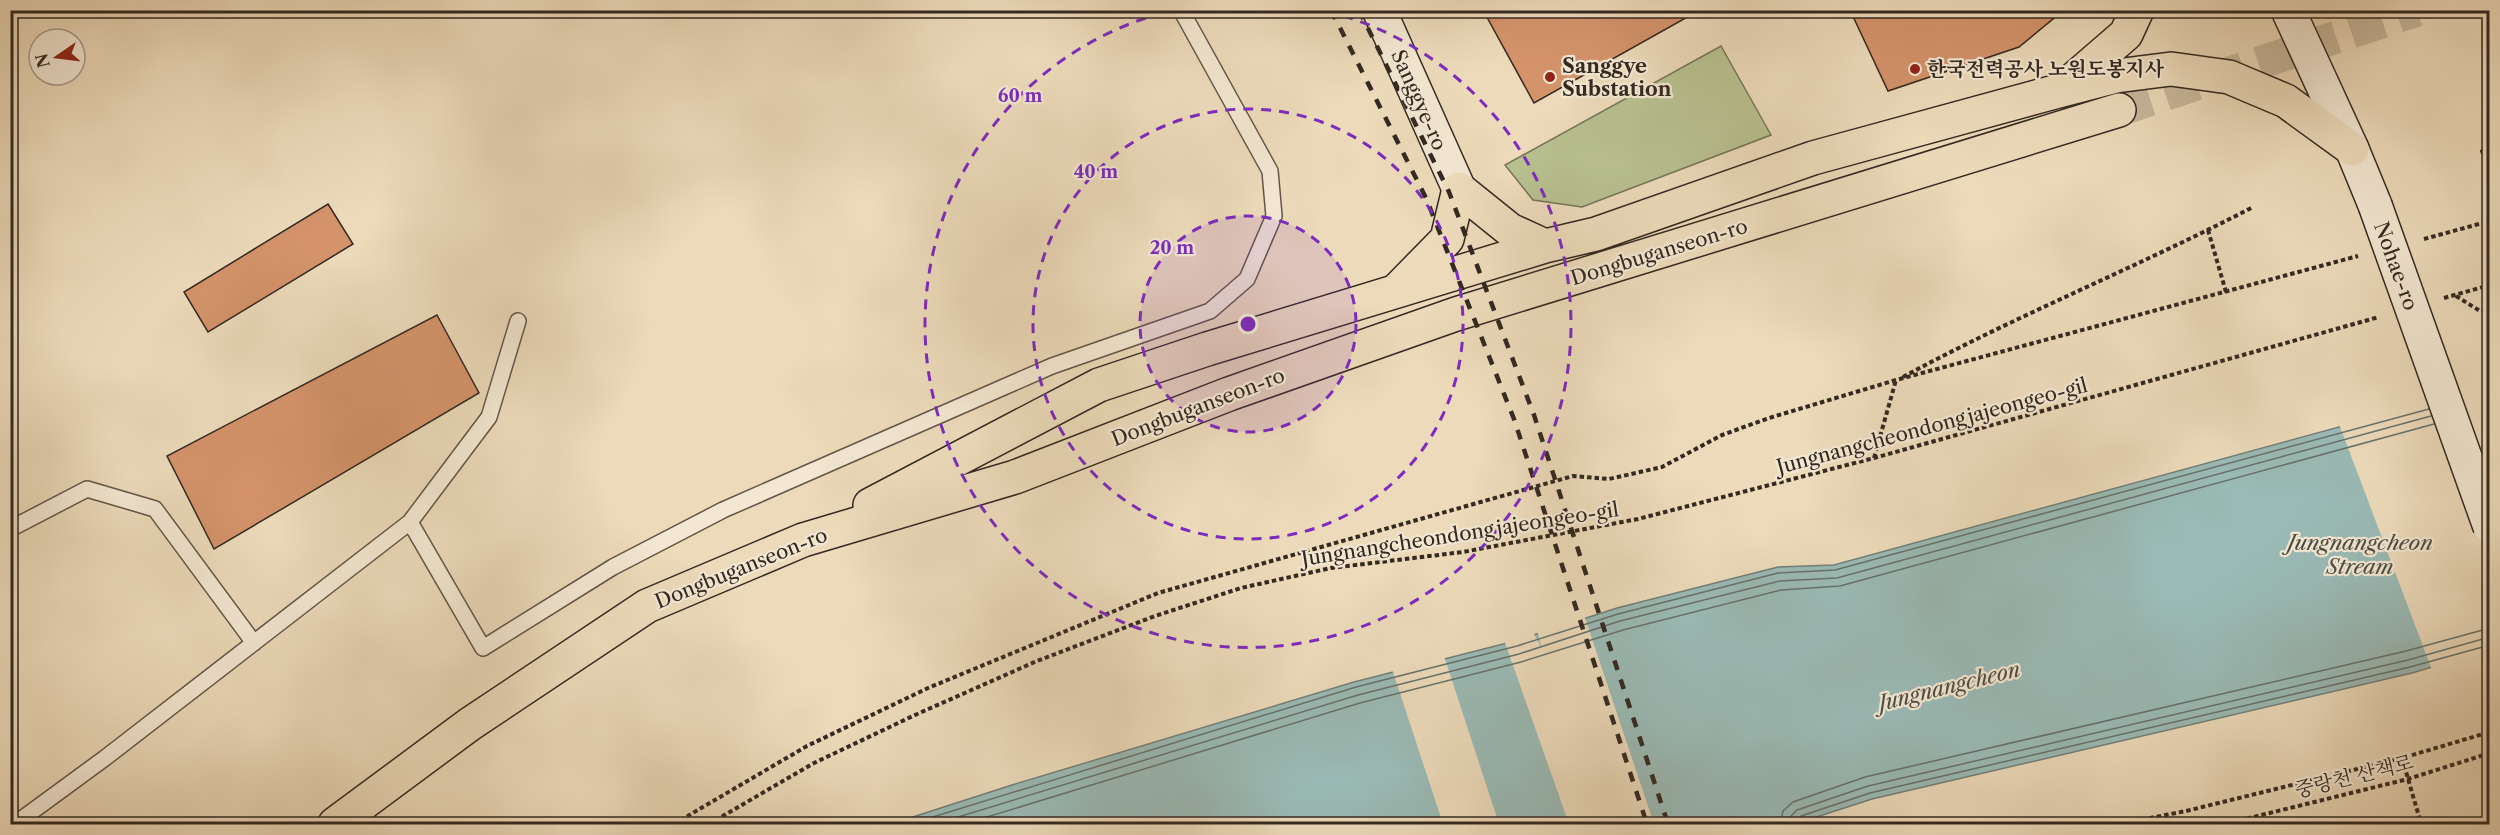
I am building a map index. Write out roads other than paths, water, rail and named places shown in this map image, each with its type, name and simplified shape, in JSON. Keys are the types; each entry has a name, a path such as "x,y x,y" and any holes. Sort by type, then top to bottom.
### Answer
{"highway":[{"path":"2062,90 2126,34 2137,10"},
{"path":"803,540 1100,385 1207,349 1545,246 1596,234 1813,158 2116,76 2171,69 2229,77 2286,101 2352,149"},
{"name":"Dongbuganseon-ro","path":"335,825 470,724 647,606 803,540 1015,477 1229,393 1456,314 2120,110"},
{"path":"1395,292 1447,239 1459,189 1509,230 1545,246"}],"main road":[{"name":"Sanggye-ro","path":"1379,10 1459,189"},
{"name":"Nohae-ro","path":"2288,10 2352,149 2374,205 2490,527"}],"lane":[{"path":"410,522 483,648 613,567 723,510 1052,366 1210,311 1247,279 1274,216 1270,171 1181,10"},
{"path":"15,825 410,522 489,417 518,321"},
{"path":"10,529 87,489 155,509 254,643"}],"water":[{"name":"Jungnangcheon Stream","path":"2489,386 2489,650 2412,673 1872,799 1795,824 891,824 1012,785 1354,682 1515,641 1617,608 1778,567 1834,565"}],"tunnel":[{"path":"2119,110 2417,10"}],"railway":[{"path":"1331,10 1426,198 1514,419 1647,824"},
{"path":"1359,10 1449,192 1534,415 1668,824"}],"place":[{"name":"한국전력공사 노원도봉지사","path":"1915,69"},
{"name":"Sanggye Substation","path":"1550,77"}],"water label":[{"name":"Jungnangcheon","path":"1949,686"}]}
